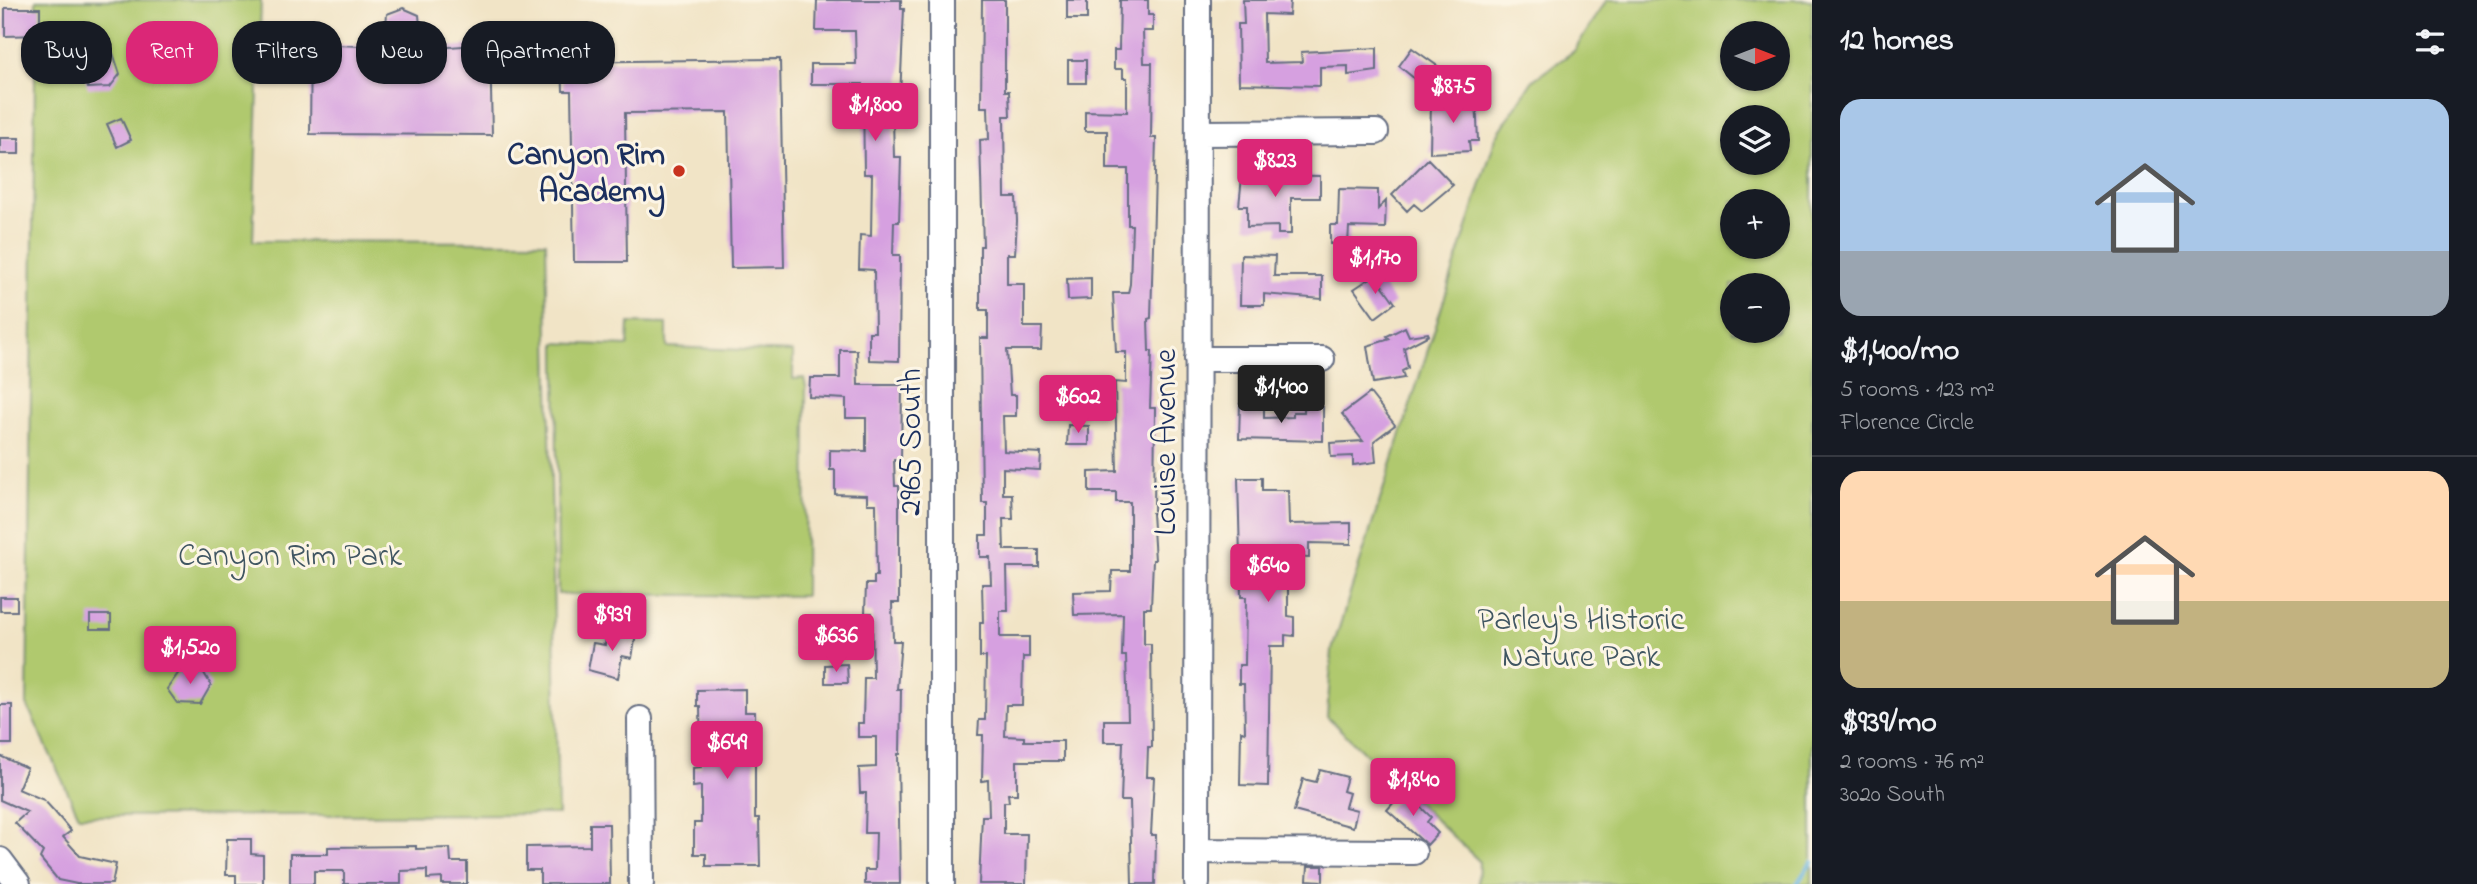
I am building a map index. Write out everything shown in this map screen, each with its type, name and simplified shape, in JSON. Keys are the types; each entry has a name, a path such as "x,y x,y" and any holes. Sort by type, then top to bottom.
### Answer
{"street":[{"name":"2965 South","path":"942,0 942,884"},
{"name":"Louise Avenue","path":"1197,884 1198,0"},
{"path":"1198,133 1376,132"},
{"path":"1197,359 1322,359"},
{"path":"640,719 640,884"},
{"path":"1197,851 1414,852"},
{"path":"0,860 19,884"}],"green space":[{"name":"Canyon Rim Park","path":"36,0 261,0 260,21 232,21 232,84 258,84 253,241 546,242 558,814 79,816 27,705 35,84 112,84 112,21 36,21"},
{"name":"Parley's Historic Nature Park","path":"1607,0 1812,0 1812,884 1478,884 1479,861 1327,717 1332,650 1496,137 1533,80 1574,51"},
{"path":"629,323 667,324 667,347 793,352 793,379 804,378 806,387 805,596 558,594 556,343 628,346"}],"building":[{"path":"817,0 901,0 901,9 904,9 899,119 893,119 894,157 901,157 899,222 894,222 893,255 900,255 899,361 869,360 869,332 875,332 874,270 859,269 860,235 871,236 872,174 864,174 863,84 811,84 811,64 856,64 855,31 816,31"},
{"path":"982,0 1005,0 1005,91 1009,91 1010,116 1004,116 1005,197 1016,197 1017,221 1015,254 1007,254 1007,284 1024,284 1024,327 1042,327 1041,350 1007,350 1010,395 1016,395 1016,416 1003,416 1004,451 1041,453 1040,470 1003,468 1003,494 1012,494 1013,519 1003,519 1004,550 1039,550 1039,567 1007,567 1008,611 1000,611 1000,637 1029,637 1029,657 1023,657 1022,705 1006,705 1005,736 1024,737 1024,741 1063,741 1063,761 1017,761 1017,794 1008,794 1009,802 1004,802 1004,834 1027,834 1026,884 979,884 982,816 989,816 988,780 982,781 983,735 978,735 979,720 985,720 986,657 980,657 980,622 983,622 982,584 991,584 990,557 980,557 980,535 987,535 987,503 982,503 980,338 988,338 988,310 980,310 980,246 983,246 980,140 989,139 988,107 981,107"},
{"path":"1067,0 1087,0 1087,19 1067,19"},
{"path":"1120,0 1148,0 1148,15 1153,15 1153,31 1143,31 1144,63 1152,63 1151,138 1156,138 1151,318 1148,319 1149,351 1152,351 1150,408 1155,408 1152,513 1155,560 1151,608 1144,608 1144,644 1151,644 1152,747 1148,747 1147,777 1154,777 1151,835 1156,835 1155,884 1132,884 1130,801 1121,801 1123,742 1104,742 1104,720 1128,720 1126,656 1122,656 1123,614 1074,615 1073,592 1111,591 1112,571 1130,571 1130,502 1116,502 1116,492 1089,492 1089,472 1117,471 1115,382 1126,383 1126,352 1116,352 1113,293 1128,293 1130,284 1132,225 1128,225 1128,169 1107,169 1107,131 1085,131 1085,111 1127,112 1127,78 1123,78 1123,69 1114,69 1114,50 1119,50"},
{"path":"1243,0 1290,0 1289,15 1264,14 1265,63 1302,62 1301,52 1377,48 1377,71 1348,75 1348,66 1320,67 1320,86 1239,84 1238,24 1244,24"},
{"path":"5,8 40,8 40,21 21,21 21,36 5,36"},
{"path":"403,8 419,15 420,21 386,21 387,14"},
{"path":"342,45 356,46 356,84 447,84 447,47 461,46 461,84 491,84 492,135 310,134 311,84 342,84"},
{"path":"1412,48 1439,67 1426,88 1399,66"},
{"path":"112,53 120,74 110,87 88,88 87,84 112,84"},
{"name":"Canyon Rim Academy","path":"780,59 784,267 731,268 728,112 625,113 627,262 574,262 571,91 563,91 563,84 615,84 615,61"},
{"path":"1068,60 1086,60 1086,83 1068,83"},
{"path":"1476,98 1478,141 1469,141 1470,151 1430,153 1431,101"},
{"path":"121,118 131,140 117,147 107,124"},
{"path":"0,138 19,138 19,154 0,154"},
{"path":"1428,159 1453,185 1422,211 1414,204 1407,211 1392,195"},
{"path":"1320,176 1320,198 1291,198 1291,234 1278,234 1278,226 1247,227 1247,206 1239,206 1242,177"},
{"path":"1339,189 1378,190 1378,209 1386,201 1385,228 1349,227 1348,244 1330,244 1330,225 1338,225"},
{"path":"1241,255 1275,256 1274,276 1322,276 1322,299 1264,294 1264,305 1240,305"},
{"path":"1375,275 1395,303 1375,318 1354,289"},
{"path":"1091,278 1091,299 1068,300 1067,279"},
{"path":"1405,327 1409,336 1429,335 1404,348 1408,368 1402,371 1404,378 1373,383 1367,346 1390,339 1387,336"},
{"path":"840,350 857,350 858,385 902,385 901,460 894,460 895,486 899,486 899,603 892,603 893,641 901,641 897,689 901,689 898,754 900,884 865,884 865,870 875,870 876,833 865,833 866,793 860,793 859,768 876,767 876,737 858,737 858,723 863,723 864,678 873,678 872,613 865,613 866,584 874,584 874,576 877,576 876,504 867,504 867,495 835,494 835,470 830,470 830,450 866,451 866,418 846,418 846,399 809,397 810,378 840,378"},
{"path":"1370,393 1395,425 1374,441 1376,462 1353,465 1353,456 1331,457 1330,443 1363,441 1342,414"},
{"path":"1240,404 1264,405 1264,418 1293,417 1293,412 1304,412 1304,408 1323,407 1323,441 1239,439"},
{"path":"1068,425 1089,426 1089,445 1067,445"},
{"path":"1238,478 1262,478 1262,490 1288,490 1289,524 1351,523 1351,544 1309,543 1309,558 1294,557 1294,576 1288,576 1288,616 1294,617 1294,636 1285,635 1285,646 1270,646 1268,786 1240,785 1241,731 1245,732 1244,684 1239,684 1239,665 1245,665 1246,597 1241,597"},
{"path":"0,597 17,597 17,611 0,611"},
{"path":"90,615 111,615 111,629 90,629"},
{"path":"608,629 636,634 632,658 622,656 618,678 588,670 593,643 605,645"},
{"path":"847,664 848,683 825,683 825,665"},
{"path":"182,668 201,668 211,685 200,704 177,703 167,689"},
{"path":"745,689 745,712 755,712 755,818 759,818 760,866 706,866 706,854 694,854 694,823 701,823 701,786 693,787 693,768 701,767 700,706 697,706 697,690"},
{"path":"0,705 12,705 12,744 0,744"},
{"path":"0,756 27,768 18,789 44,800 71,831 63,837 80,856 116,864 112,884 77,884 58,880 40,858 43,852 15,823 27,812 0,800"},
{"path":"1320,770 1347,777 1343,791 1349,793 1345,807 1357,810 1353,827 1294,811 1303,779 1316,782"},
{"path":"1404,791 1431,817 1427,822 1438,833 1427,845 1387,810"},
{"path":"590,824 609,824 610,884 540,884 540,870 526,870 526,847 590,846"},
{"path":"227,839 251,839 251,854 263,855 263,884 236,884 236,875 226,875"},
{"path":"416,846 416,849 450,848 451,862 467,862 467,884 442,884 442,878 427,879 427,870 401,871 401,884 344,884 344,871 314,871 314,884 290,884 290,854 328,854 328,847"},
{"path":"1308,866 1323,866 1323,881 1307,880"}],"waterway":[{"path":"1797,884 1812,861"}],"place":[{"name":"Canyon Rim Academy","path":"679,171"}]}
